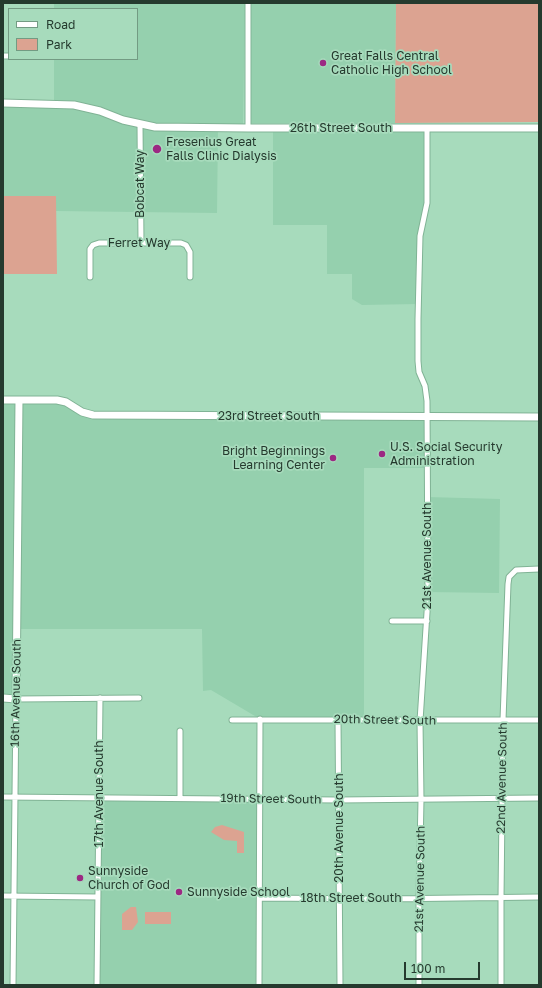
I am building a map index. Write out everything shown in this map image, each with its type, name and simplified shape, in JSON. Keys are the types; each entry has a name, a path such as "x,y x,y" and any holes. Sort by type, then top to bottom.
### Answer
{"street":[{"path":"248,3 248,128"},
{"name":"26th Street South","path":"3,103 74,104 100,111 123,120 155,127 539,128"},
{"name":"Bobcat Way","path":"140,124 141,243"},
{"name":"21st Avenue South","path":"419,985 420,721 427,621 427,400 425,386 420,372 418,354 420,236 427,203 427,128"},
{"name":"Ferret Way","path":"90,278 90,249 93,244 98,242 181,242 186,245 190,252 190,276"},
{"name":"23rd Street South","path":"3,400 57,400 66,402 82,412 93,415 539,417"},
{"name":"16th Avenue South","path":"13,985 19,400"},
{"name":"22nd Avenue South","path":"501,985 503,720 508,584 509,577 512,572 520,569 539,569"},
{"path":"392,621 427,621"},
{"path":"3,698 139,698"},
{"name":"17th Avenue South","path":"97,985 100,698"},
{"path":"259,985 260,719"},
{"name":"20th Avenue South","path":"338,719 340,985"},
{"name":"20th Street South","path":"232,720 539,720"},
{"path":"180,732 180,798"},
{"name":"19th Street South","path":"3,797 338,800 539,798"},
{"path":"3,896 98,897"},
{"name":"18th Street South","path":"260,898 539,897"}],"shaded area":[{"path":"54,3 245,3 243,128 218,128 217,213 56,211 56,196 3,196 3,103 54,103 54,60 138,60 138,8 54,8"},
{"name":"Great Falls Central Catholic High School","path":"251,3 396,3 395,123 251,123"},
{"path":"273,128 427,128 427,203 421,226 418,304 362,305 352,299 352,274 327,274 327,225 273,225"},
{"path":"3,400 57,400 82,412 427,417 427,468 364,468 364,719 260,719 211,690 203,691 202,629 17,629 16,699 3,699"},
{"path":"427,497 500,499 499,593 428,592"},
{"name":"Sunnyside School","path":"99,797 260,799 259,985 97,985"}],"green space":[{"path":"396,3 539,3 539,122 395,123"},
{"path":"3,196 56,196 57,274 3,274"},
{"path":"222,825 244,832 244,853 237,853 237,841 224,840 211,832 215,827"},
{"path":"131,907 136,907 138,922 132,930 122,930 122,914"},
{"path":"145,912 171,912 171,924 145,924"}],"place":[{"name":"Great Falls Central Catholic High School","path":"323,63"},
{"name":"Fresenius Great Falls Clinic Dialysis","path":"157,149"},
{"name":"U.S. Social Security Administration","path":"382,454"},
{"name":"Bright Beginnings Learning Center","path":"333,458"},
{"name":"Sunnyside Church of God","path":"80,878"},
{"name":"Sunnyside School","path":"179,892"}]}
